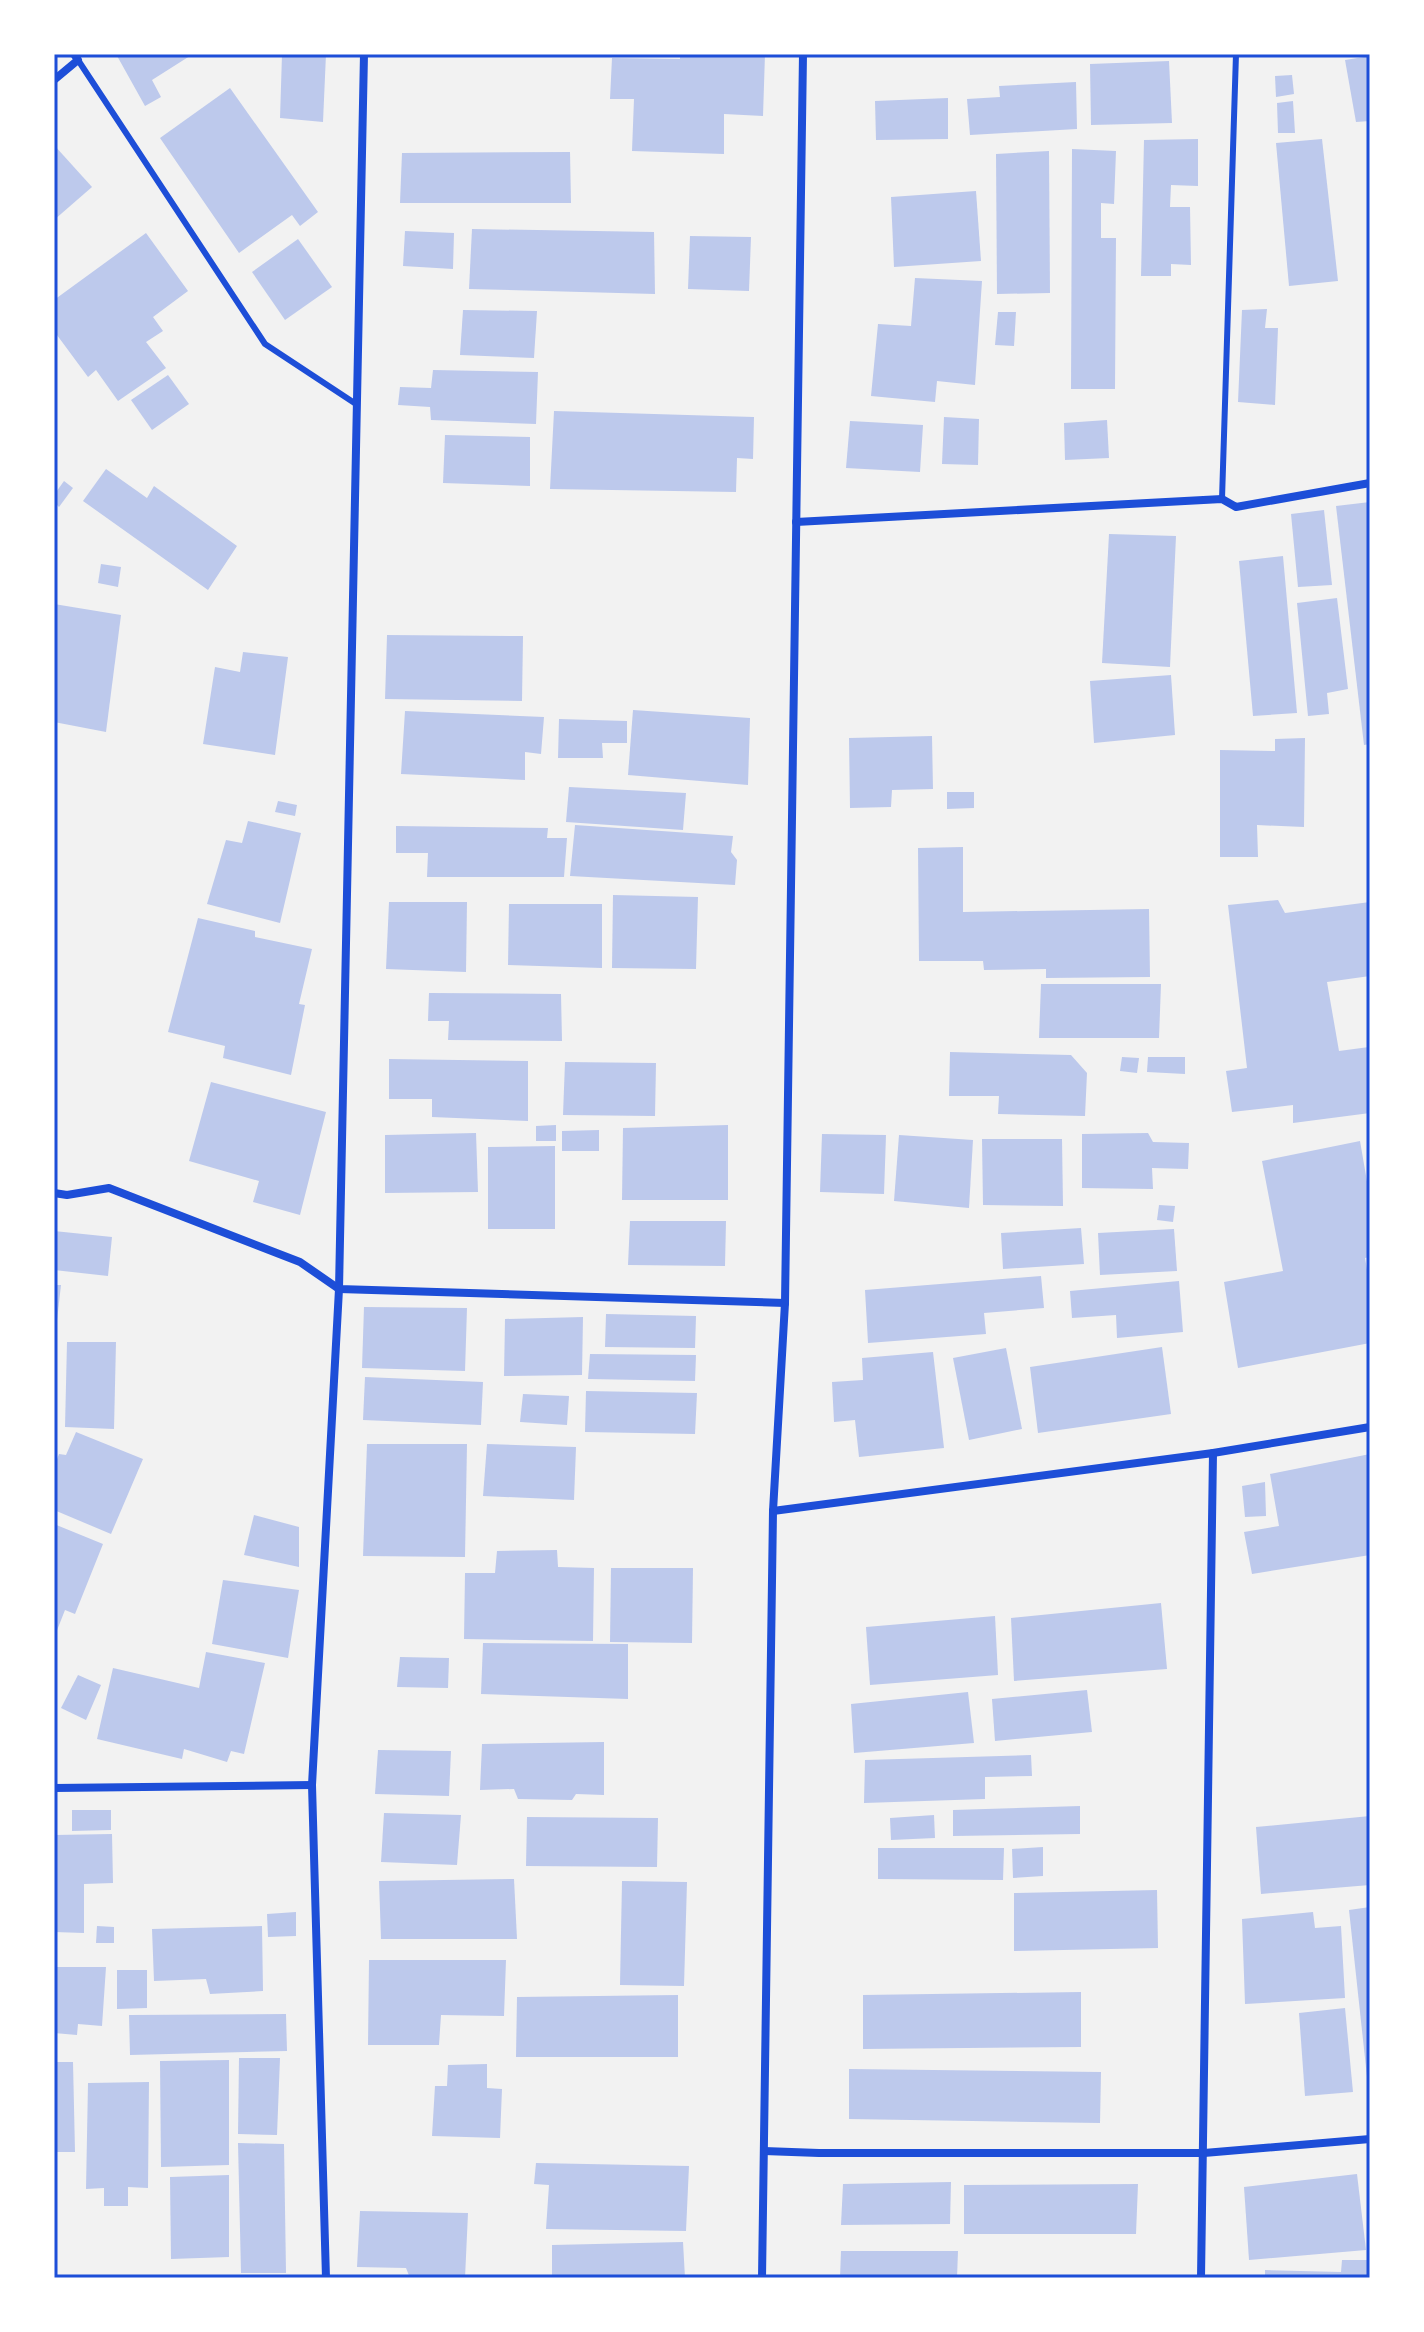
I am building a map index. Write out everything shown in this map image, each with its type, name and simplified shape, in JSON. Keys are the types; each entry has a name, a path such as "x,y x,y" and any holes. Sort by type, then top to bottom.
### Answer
{"street":[{"path":"326,2278 312,1785 339,1289 364,54"},
{"path":"762,2278 773,1511 785,1303 803,54"},
{"path":"54,80 76,57"},
{"path":"796,522 1222,499 1236,507 1370,483"},
{"path":"54,1193 67,1195 109,1188 300,1262 339,1289 785,1303"},
{"path":"773,1511 1213,1453 1370,1427"},
{"path":"1201,2278 1213,1453"},
{"path":"54,1788 312,1785"},
{"path":"764,2151 1204,2153 1370,2139"}],"lane":[{"path":"1222,499 1236,54"},
{"path":"76,57 265,344 356,404"}],"building":[{"path":"116,54 193,54 152,80 161,97 145,106"},
{"path":"282,54 326,54 323,122 280,118"},
{"path":"680,54 765,54 763,116 724,114 724,154 632,151 634,99 610,99 612,58 680,59"},
{"path":"1370,56 1370,121 1356,122 1345,60"},
{"path":"1169,61 1172,123 1091,125 1090,64"},
{"path":"1292,75 1294,94 1276,97 1275,76"},
{"path":"1076,82 1077,129 970,135 967,99 1000,97 999,86"},
{"path":"230,88 318,212 300,226 292,215 239,253 160,138"},
{"path":"948,98 948,139 876,140 875,101"},
{"path":"1293,101 1295,133 1278,133 1277,103"},
{"path":"1198,139 1198,186 1171,185 1170,207 1190,207 1191,265 1171,264 1171,276 1141,276 1144,140"},
{"path":"1322,139 1338,281 1289,286 1276,143"},
{"path":"54,145 92,187 54,220"},
{"path":"1072,149 1116,151 1114,204 1101,203 1101,238 1116,238 1115,389 1071,389"},
{"path":"1049,151 1050,293 997,294 996,154"},
{"path":"570,152 571,203 400,203 402,153"},
{"path":"976,191 981,261 894,267 891,197"},
{"path":"472,229 654,232 655,294 469,289"},
{"path":"405,231 454,233 453,269 403,266"},
{"path":"146,233 188,291 153,317 163,331 146,342 166,368 118,401 96,370 88,377 54,331 54,300"},
{"path":"690,236 751,237 749,291 688,289"},
{"path":"298,239 332,287 285,320 252,272"},
{"path":"915,278 982,281 975,385 937,381 935,402 871,396 878,324 911,326"},
{"path":"1267,309 1265,328 1278,328 1275,405 1238,402 1242,310"},
{"path":"463,310 537,311 534,358 460,355"},
{"path":"998,312 1016,312 1014,346 995,345"},
{"path":"433,370 538,372 536,424 431,420 430,407 398,405 400,387 431,388"},
{"path":"168,375 189,404 152,430 131,400"},
{"path":"554,411 754,417 753,459 737,458 736,492 550,489"},
{"path":"944,417 979,419 978,465 942,464"},
{"path":"1107,420 1109,458 1065,460 1064,423"},
{"path":"850,421 923,425 920,472 846,468"},
{"path":"445,435 530,437 530,486 443,483"},
{"path":"106,469 147,498 154,486 237,546 208,590 83,501"},
{"path":"64,481 73,488 59,507 54,502 54,495"},
{"path":"1370,502 1370,744 1364,745 1336,506"},
{"path":"1324,510 1332,585 1298,587 1291,514"},
{"path":"1109,534 1176,536 1170,667 1102,663"},
{"path":"1283,556 1297,713 1253,716 1239,561"},
{"path":"101,564 121,567 118,587 98,583"},
{"path":"1337,598 1348,689 1327,693 1329,714 1308,716 1297,603"},
{"path":"54,604 121,615 106,732 54,722"},
{"path":"387,635 523,636 522,701 385,699"},
{"path":"243,652 288,657 275,755 203,744 215,667 240,672"},
{"path":"1171,675 1175,735 1094,743 1090,681"},
{"path":"633,710 750,718 748,785 628,775"},
{"path":"405,711 544,717 541,754 525,752 525,780 401,774"},
{"path":"559,719 627,721 627,743 602,743 603,758 558,758"},
{"path":"932,736 933,789 892,790 891,807 850,808 849,738"},
{"path":"1305,738 1304,827 1257,825 1258,857 1220,857 1220,750 1275,751 1275,739"},
{"path":"569,787 686,793 683,830 566,822"},
{"path":"947,792 974,792 974,808 947,809"},
{"path":"278,801 297,805 295,816 275,812"},
{"path":"248,821 301,833 280,923 207,904 226,840 242,843"},
{"path":"575,825 733,836 731,852 737,860 735,885 570,876"},
{"path":"396,826 548,828 547,838 567,838 564,877 427,877 428,853 396,853"},
{"path":"963,847 963,912 1149,909 1150,977 1046,978 1046,969 984,970 983,961 919,961 918,848"},
{"path":"613,895 698,897 696,969 612,968"},
{"path":"1278,900 1285,913 1370,902 1370,976 1327,982 1339,1051 1369,1047 1370,1113 1293,1123 1293,1105 1232,1112 1226,1071 1247,1068 1228,905"},
{"path":"389,902 467,902 466,972 386,969"},
{"path":"509,904 602,904 602,968 508,965"},
{"path":"198,918 255,931 255,937 312,949 299,1004 305,1005 291,1075 223,1058 225,1046 168,1032"},
{"path":"1041,984 1161,984 1159,1038 1039,1038"},
{"path":"429,993 561,994 562,1041 448,1040 449,1021 428,1021"},
{"path":"950,1052 1071,1055 1087,1073 1085,1116 998,1114 999,1096 949,1096"},
{"path":"1122,1057 1139,1058 1137,1073 1120,1071"},
{"path":"1148,1057 1185,1057 1185,1074 1147,1072"},
{"path":"389,1059 528,1061 528,1121 432,1117 432,1099 389,1099"},
{"path":"565,1062 656,1063 655,1116 563,1115"},
{"path":"211,1082 326,1112 300,1215 253,1202 259,1181 189,1161"},
{"path":"556,1125 556,1141 536,1141 536,1126"},
{"path":"728,1125 728,1200 622,1200 623,1128"},
{"path":"599,1130 599,1151 562,1151 562,1131"},
{"path":"476,1133 478,1192 385,1193 385,1135"},
{"path":"1148,1133 1153,1142 1189,1143 1188,1169 1152,1168 1153,1189 1082,1188 1082,1134"},
{"path":"822,1134 886,1135 884,1194 820,1192"},
{"path":"899,1135 973,1140 969,1208 894,1201"},
{"path":"982,1139 1062,1139 1063,1206 983,1205"},
{"path":"1360,1141 1370,1199 1370,1257 1365,1258 1370,1287 1370,1343 1238,1368 1224,1282 1283,1271 1262,1161"},
{"path":"555,1146 555,1229 488,1229 488,1147"},
{"path":"1159,1205 1175,1206 1173,1222 1157,1220"},
{"path":"630,1221 726,1221 725,1266 628,1265"},
{"path":"1081,1228 1084,1264 1003,1269 1001,1233"},
{"path":"1174,1229 1177,1271 1100,1275 1098,1233"},
{"path":"54,1231 112,1237 108,1276 54,1270"},
{"path":"1041,1276 1044,1308 984,1313 986,1334 868,1343 865,1290"},
{"path":"1179,1281 1183,1332 1117,1338 1116,1315 1072,1318 1070,1291"},
{"path":"54,1285 61,1285 56,1329 54,1329"},
{"path":"364,1307 467,1308 465,1371 362,1368"},
{"path":"606,1314 696,1316 695,1348 605,1347"},
{"path":"583,1317 582,1375 504,1376 505,1319"},
{"path":"67,1342 116,1342 114,1429 65,1427"},
{"path":"1162,1347 1171,1414 1038,1433 1030,1367"},
{"path":"1006,1348 1022,1429 969,1440 953,1358"},
{"path":"933,1352 944,1448 859,1457 855,1420 834,1422 832,1382 863,1380 862,1358"},
{"path":"590,1354 696,1355 695,1381 588,1379"},
{"path":"365,1377 483,1382 481,1425 363,1420"},
{"path":"586,1391 697,1393 695,1434 585,1432"},
{"path":"523,1394 569,1396 567,1425 520,1422"},
{"path":"76,1432 143,1459 111,1534 54,1510 54,1467 59,1454 66,1455"},
{"path":"367,1444 467,1444 465,1557 363,1556"},
{"path":"487,1444 576,1447 574,1500 483,1496"},
{"path":"1370,1454 1370,1535 1367,1536 1370,1555 1252,1574 1244,1532 1279,1526 1270,1474"},
{"path":"1265,1482 1266,1516 1245,1517 1242,1486"},
{"path":"254,1515 299,1527 299,1567 244,1555"},
{"path":"54,1524 103,1544 75,1614 65,1610 54,1638"},
{"path":"557,1550 558,1567 594,1568 593,1641 464,1639 465,1573 495,1573 497,1551"},
{"path":"611,1568 693,1568 692,1643 610,1642"},
{"path":"223,1580 299,1590 288,1658 212,1644"},
{"path":"1161,1603 1167,1669 1014,1681 1011,1618"},
{"path":"995,1616 998,1675 870,1685 866,1627"},
{"path":"483,1643 628,1644 628,1699 481,1694"},
{"path":"206,1652 265,1663 244,1754 231,1751 227,1762 184,1749 182,1759 97,1739 113,1668 199,1688"},
{"path":"400,1657 449,1658 448,1688 397,1687"},
{"path":"78,1675 101,1685 86,1720 61,1708"},
{"path":"1087,1690 1092,1732 995,1741 992,1699"},
{"path":"968,1692 974,1743 854,1753 851,1704"},
{"path":"604,1742 604,1795 576,1794 572,1800 518,1799 514,1789 480,1790 482,1744"},
{"path":"378,1750 451,1751 449,1796 375,1794"},
{"path":"1031,1755 1032,1776 985,1777 985,1799 864,1803 865,1760"},
{"path":"1080,1806 1080,1834 953,1836 953,1810"},
{"path":"72,1810 111,1810 111,1830 72,1831"},
{"path":"384,1813 461,1815 457,1865 381,1862"},
{"path":"934,1815 935,1838 891,1840 890,1818"},
{"path":"1370,1816 1370,1885 1261,1894 1256,1827"},
{"path":"527,1817 658,1818 657,1867 526,1866"},
{"path":"112,1834 113,1883 84,1884 84,1933 54,1932 54,1835"},
{"path":"1043,1847 1043,1876 1013,1878 1012,1849"},
{"path":"878,1848 1004,1848 1003,1880 878,1879"},
{"path":"514,1879 517,1939 381,1939 379,1881"},
{"path":"622,1881 687,1882 684,1986 620,1985"},
{"path":"1157,1890 1158,1948 1014,1951 1014,1893"},
{"path":"1370,1907 1370,2086 1368,2086 1349,1910"},
{"path":"296,1912 296,1936 268,1937 267,1914"},
{"path":"1313,1912 1315,1928 1341,1926 1345,1998 1245,2004 1242,1919"},
{"path":"97,1926 114,1927 114,1943 96,1943"},
{"path":"262,1926 263,1991 210,1994 206,1979 154,1981 152,1929"},
{"path":"369,1960 506,1960 504,2016 441,2015 439,2045 368,2045"},
{"path":"54,1967 106,1967 102,2026 78,2024 77,2035 54,2033"},
{"path":"117,1970 147,1970 147,2008 117,2009"},
{"path":"1081,1992 1081,2047 863,2049 863,1995"},
{"path":"678,1995 678,2057 516,2057 517,1997"},
{"path":"1345,2008 1353,2092 1305,2096 1299,2013"},
{"path":"286,2014 287,2051 130,2055 129,2015"},
{"path":"239,2058 280,2058 277,2135 238,2134"},
{"path":"229,2060 229,2165 161,2167 160,2061"},
{"path":"54,2062 73,2062 75,2152 54,2152"},
{"path":"487,2064 487,2088 502,2089 500,2138 432,2136 435,2086 447,2086 448,2065"},
{"path":"849,2069 1101,2072 1100,2123 849,2119"},
{"path":"149,2082 148,2188 128,2187 128,2206 104,2206 104,2188 86,2189 88,2083"},
{"path":"238,2143 284,2144 286,2273 241,2273"},
{"path":"536,2163 689,2166 686,2231 546,2229 549,2185 534,2184"},
{"path":"1357,2174 1366,2250 1249,2260 1244,2187"},
{"path":"229,2175 229,2257 171,2259 170,2177"},
{"path":"951,2182 950,2224 841,2225 843,2184"},
{"path":"1138,2184 1136,2234 964,2234 964,2185"},
{"path":"360,2211 468,2213 465,2278 410,2278 406,2268 357,2267"},
{"path":"683,2242 685,2278 552,2278 552,2245"},
{"path":"841,2251 958,2251 957,2278 840,2278"},
{"path":"1342,2260 1370,2260 1370,2278 1265,2278 1265,2270 1341,2272"}]}
